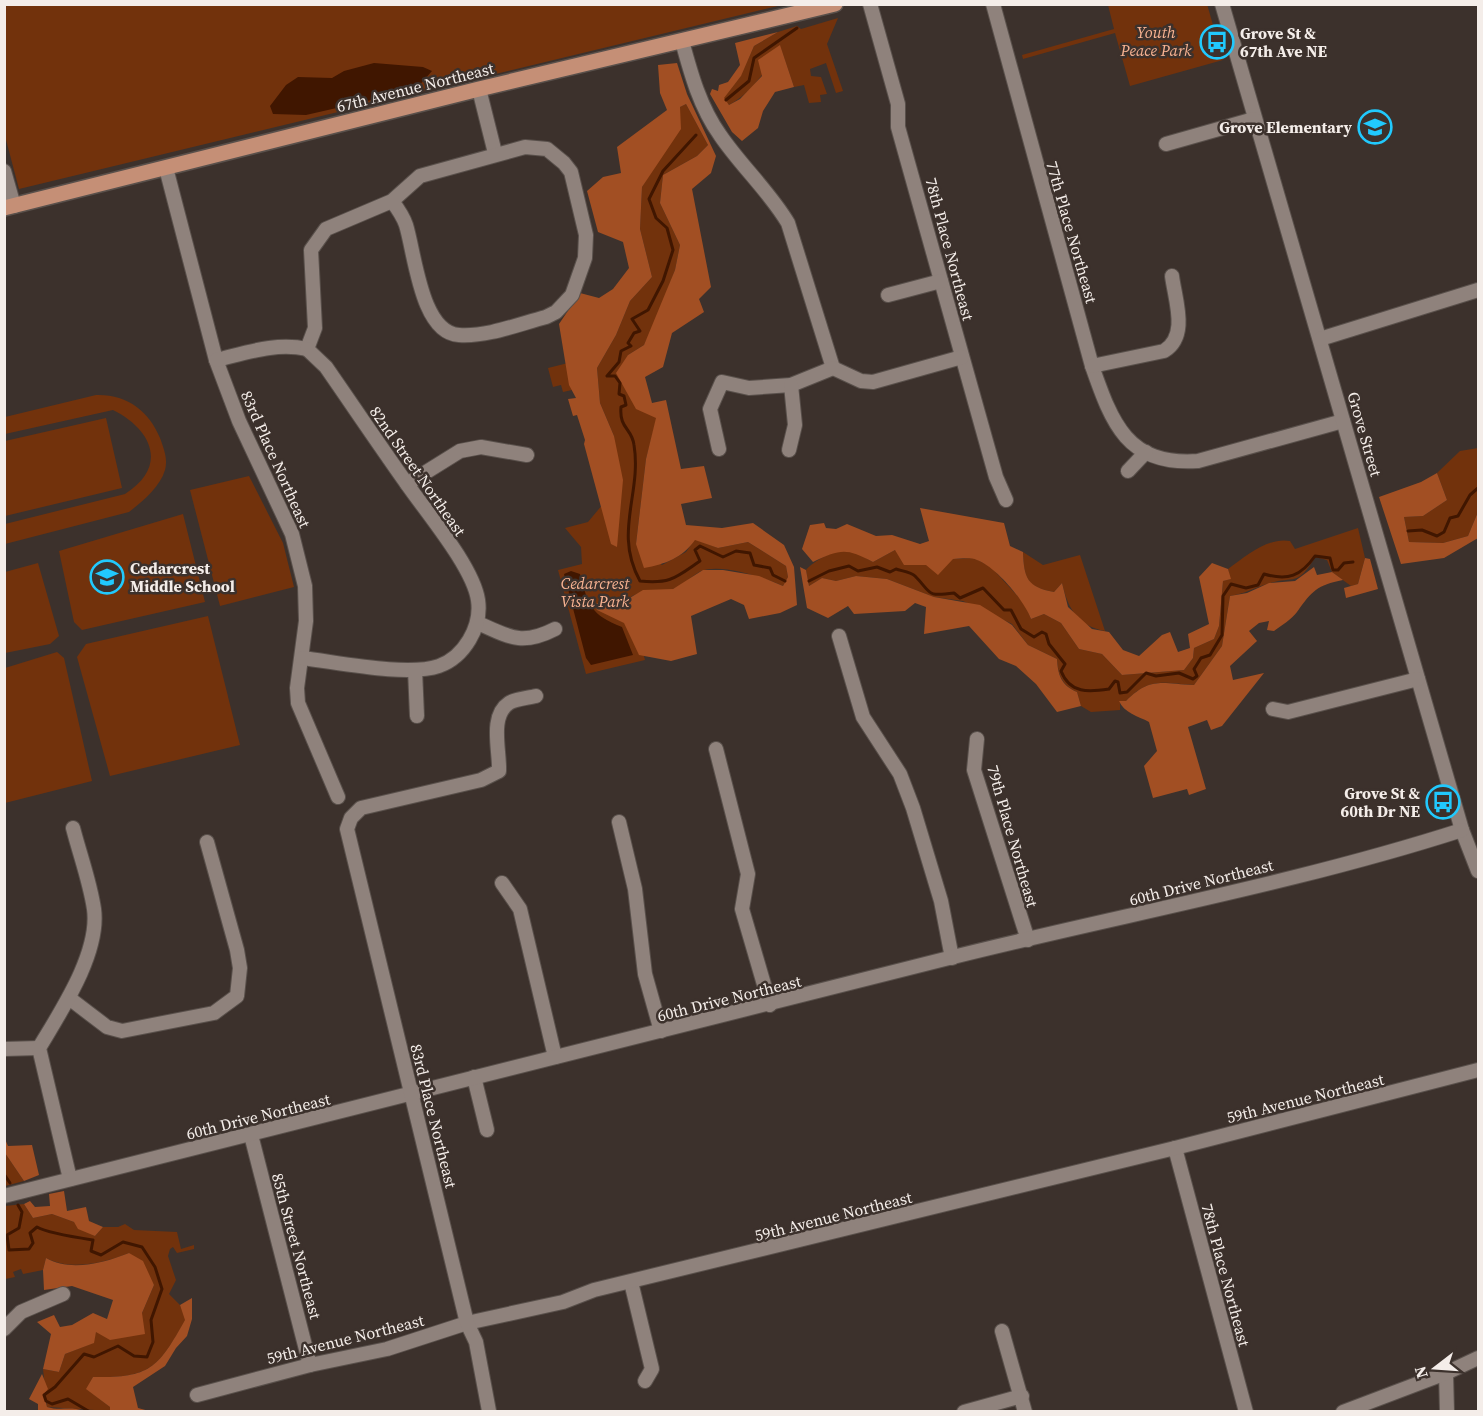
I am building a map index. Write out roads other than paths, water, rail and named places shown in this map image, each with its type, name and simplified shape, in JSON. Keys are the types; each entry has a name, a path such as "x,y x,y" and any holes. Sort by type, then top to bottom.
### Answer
{"main road":[{"name":"67th Avenue Northeast","path":"9,207 479,89 835,4"}],"street":[{"name":"78th Place Northeast","path":"870,4 898,104 898,127 918,191 940,281 996,477 1006,500"},
{"name":"77th Place Northeast","path":"993,4 1092,366 1110,417 1125,436 1146,452 1176,463 1198,461 1344,421"},
{"name":"Grove Street","path":"1222,4 1462,830 1479,871"},
{"path":"682,41 704,108 720,135 776,204 788,223 833,368"},
{"path":"479,89 495,153"},
{"path":"1166,144 1254,119"},
{"path":"216,360 274,346 290,345 307,349 315,328 310,264 313,245 326,229 392,201 420,176 495,153 525,147 548,149 558,156 571,172 586,235 585,258 572,295 556,312 546,317 475,335 456,335 447,331 438,326 427,308 406,223 392,201"},
{"name":"83rd Place Northeast","path":"166,168 216,360 239,421 292,534 305,586 306,621 297,688 298,703 338,797"},
{"path":"4,171 9,207"},
{"path":"1092,366 1164,351 1173,346 1178,338 1179,327 1172,276"},
{"path":"888,295 940,281"},
{"path":"1320,339 1479,290"},
{"name":"82nd Street Northeast","path":"307,349 326,367 473,583 478,602 478,623"},
{"path":"719,449 710,409 722,382 749,388 791,385 833,368 861,381 873,382 962,357"},
{"path":"789,450 795,425 791,385"},
{"path":"406,484 460,451 481,447 527,455"},
{"path":"1128,471 1146,452"},
{"path":"302,658 415,670 439,666 456,656 467,645 478,623 513,639 536,639 555,628"},
{"path":"839,636 863,717 900,774 913,808 941,901 952,958"},
{"path":"415,670 417,716"},
{"path":"1273,708 1288,712 1418,679"},
{"name":"83rd Place Northeast","path":"489,1411 476,1342 468,1323 347,829 351,818 361,808 481,780 499,771 497,724 500,712 509,702 536,696"},
{"name":"79th Place Northeast","path":"977,740 974,770 1028,940"},
{"path":"716,749 748,874 742,909 770,1005"},
{"path":"619,822 635,889 645,974 661,1031"},
{"path":"70,1179 39,1048 69,998 94,936 94,909 72,828"},
{"name":"60th Drive Northeast","path":"4,1196 952,958 1241,890 1462,830"},
{"path":"69,998 107,1027 122,1031 214,1013 237,996 240,968 237,950 207,842"},
{"path":"502,883 520,909 555,1057"},
{"path":"4,1049 39,1048"},
{"name":"59th Avenue Northeast","path":"197,1395 310,1365 387,1349 468,1323 563,1302 594,1290 1175,1148 1479,1070"},
{"path":"474,1077 487,1130"},
{"name":"85th Street Northeast","path":"251,1135 310,1365"},
{"name":"78th Place Northeast","path":"1175,1148 1246,1412"},
{"path":"631,1282 652,1369 645,1382"},
{"path":"4,1329 21,1312 63,1294"},
{"path":"1002,1330 1025,1412"},
{"path":"1343,1412 1479,1358"},
{"path":"1446,1373 1447,1412"},
{"path":"964,1412 1022,1396"}],"waterway":[{"path":"726,100 749,81 754,58 797,28"},
{"path":"696,135 663,171 649,199 656,218 667,228 673,250 663,281 648,310 632,319 640,331 634,333 628,343 631,346 621,351 619,362 607,376 615,376 620,383 619,394 624,396 626,405 621,407 622,420 634,445 635,480 628,529 632,563 640,581 659,582 678,576 700,561 695,550 700,546 723,557 736,551 750,553 754,565 770,568 773,575 785,581"},
{"path":"1408,531 1422,530 1437,536 1444,532 1450,518 1458,516 1470,495 1478,488"},
{"path":"809,581 829,571 849,566 858,571 877,567 890,572 896,569 911,574 933,594 954,593 960,598 983,588 1004,610 1011,610 1021,629 1034,637 1042,632 1046,634 1049,644 1065,664 1061,671 1069,684 1081,690 1094,691 1109,689 1115,681 1118,682 1120,693 1127,692 1146,673 1156,676 1179,673 1193,679 1197,676 1194,669 1201,658 1210,655 1222,635 1223,596 1231,584 1246,588 1258,585 1264,574 1287,577 1299,572 1315,556 1330,558 1333,570 1338,570 1344,563 1353,562"},
{"path":"4,1174 10,1183"},
{"path":"18,1205 22,1212 19,1228 7,1235 9,1250 29,1249 33,1243 30,1233 37,1227 93,1240 91,1251 101,1255 123,1242 142,1247 155,1267 162,1289 151,1320 153,1342 147,1357 134,1356 118,1346 94,1357 84,1354 55,1387 44,1395 46,1401 52,1404 68,1399 90,1412"}],"place":[{"name":"Grove St & 67th Ave NE","path":"1217,42"},
{"name":"Grove Elementary","path":"1375,127"},
{"name":"Cedarcrest Middle School","path":"107,577"},
{"name":"Grove St & 60th Dr NE","path":"1443,802"}],"park label":[{"name":"Youth Peace Park","path":"1156,41"},
{"name":"Cedarcrest Vista Park","path":"595,592"}]}
